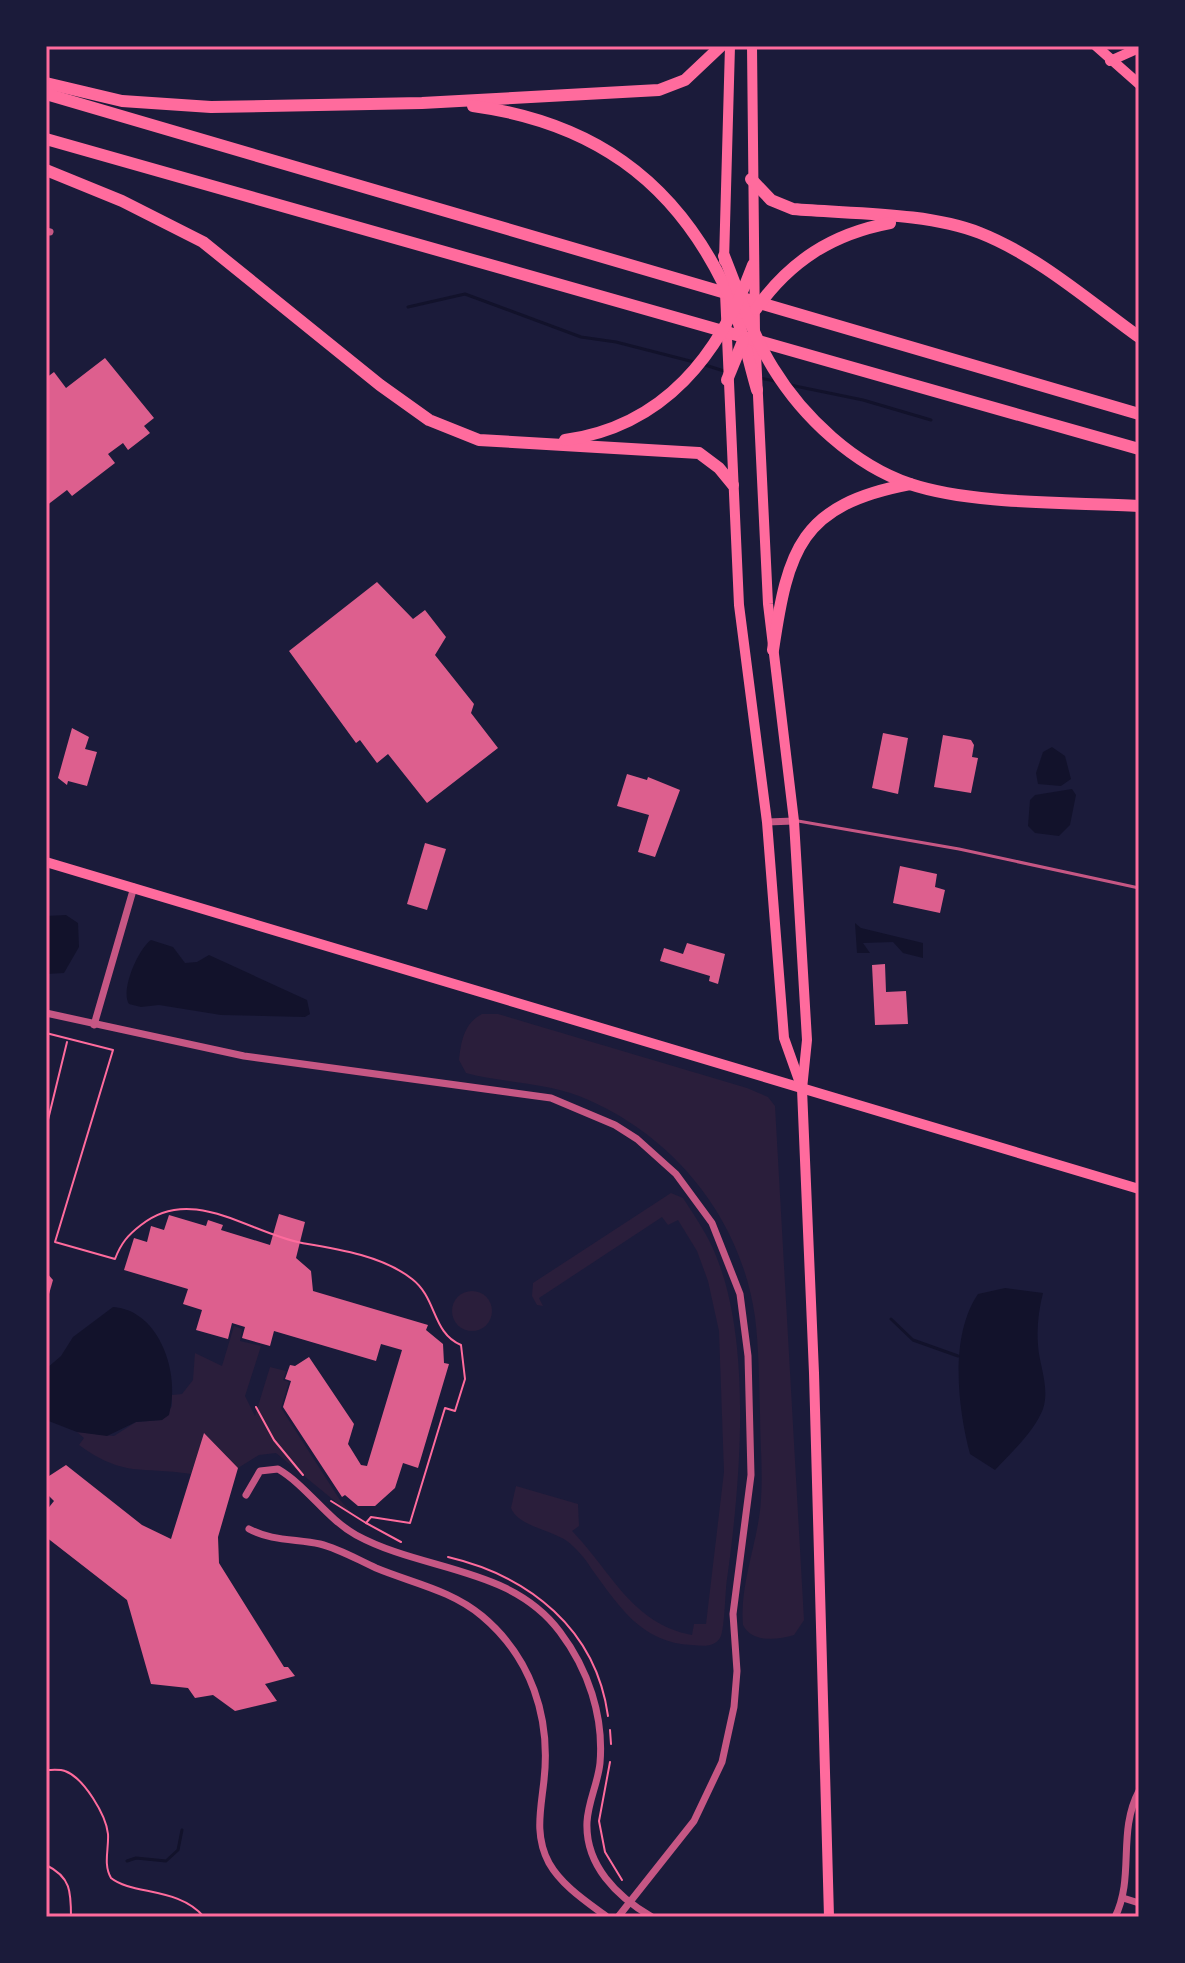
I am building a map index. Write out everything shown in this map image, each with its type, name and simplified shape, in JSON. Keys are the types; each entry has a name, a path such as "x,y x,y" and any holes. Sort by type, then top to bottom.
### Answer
{"highway":[{"path":"46,83 122,101 211,107 422,103 659,90 685,80 721,46"},
{"path":"46,94 1139,414"},
{"path":"422,103 508,110 552,122 602,146 642,175 703,250 725,287 757,390"},
{"path":"46,139 1139,449"},
{"path":"46,170 122,201 203,242 380,385 429,420 479,440 530,445 686,450 708,457 733,485"},
{"path":"751,179 771,200 793,209 934,222 978,232 1014,249 1139,337"},
{"path":"727,380 743,341 786,271 811,252 851,231 889,223 934,222"},
{"path":"724,256 794,399 828,435 867,462 910,484 989,498 1139,506"},
{"path":"530,445 585,437 627,424 668,396 694,372 726,326 753,265"},
{"path":"773,650 784,581 799,547 817,522 859,496 910,484"}],"main road":[{"path":"730,46 724,256 739,605 767,822 784,1038 802,1089"},
{"path":"752,46 751,179 757,390 773,650 794,821 807,1040 802,1089 814,1373 829,1917"},
{"path":"1096,46 1139,84"},
{"path":"1110,61 1139,48"},
{"path":"46,862 413,975 1139,1189"}],"street":[{"path":"767,822 794,821"},
{"path":"94,1025 134,887"},
{"path":"46,1013 270,1060 551,1098 615,1125 637,1139 676,1174 712,1223 740,1294 748,1356 751,1475 733,1614 737,1671 734,1707 722,1762 710,1791 671,1854 618,1917"},
{"path":"246,1495 260,1471 278,1469 352,1532 406,1558 492,1580 532,1602 548,1617 573,1652 593,1695 599,1721 600,1764 587,1822 588,1842 597,1869 630,1902 652,1917"},
{"path":"249,1529 261,1536 323,1545 442,1592 482,1616 499,1633 527,1674 543,1716 546,1753 539,1811 542,1845 560,1878 607,1917"},
{"path":"1115,1917 1123,1898 1125,1839 1139,1791"},
{"path":"1123,1898 1139,1903"}],"lane":[{"path":"794,821 959,849 1139,888"}],"path":[{"path":"46,1033 113,1050 55,1242 115,1259 123,1241 149,1219 165,1211 204,1211 396,1269 425,1291 444,1335 461,1345 465,1379 455,1411 445,1408 410,1523 371,1517 366,1523"},
{"path":"46,1128 67,1040"},
{"path":"256,1407 274,1440 308,1481"},
{"path":"330,1501 406,1546"},
{"path":"440,1555 486,1566 525,1586 563,1619 587,1652 601,1680 611,1738 610,1766 599,1821 605,1852 622,1879 619,1892"},
{"path":"46,1770 65,1771 76,1778 103,1817 108,1838 106,1870 111,1878 157,1891 191,1906 204,1917"},
{"path":"46,1865 66,1878 70,1888 71,1917"}],"shaded area":[{"path":"1052,747 1065,756 1071,779 1061,786 1038,784 1036,773 1043,752"},
{"path":"1072,789 1076,795 1070,825 1059,836 1035,833 1028,826 1030,800 1035,795"},
{"path":"66,915 78,923 79,947 64,973 46,974 46,916"},
{"path":"855,923 861,928 923,943 923,958 903,953 893,942 863,943 870,953 857,953"},
{"path":"151,940 173,947 185,963 197,962 209,955 307,1000 310,1014 305,1017 221,1015 159,1005 141,1007 129,1004 127,990 132,970"},
{"path":"482,1014 498,1014 747,1088 768,1097 775,1106 804,1620 794,1635 773,1639 759,1637 752,1635 743,1625 744,1594 759,1515 762,1467 755,1317 735,1245 697,1183 644,1132 613,1112 565,1091 466,1073 459,1060 462,1040 471,1022"},
{"path":"671,1193 683,1198 707,1236 729,1296 736,1335 740,1418 736,1503 723,1627 720,1638 707,1646 674,1643 645,1630 621,1608 574,1547 560,1537 520,1519 511,1508 516,1486 578,1504 579,1526 572,1531 638,1608 671,1629 692,1635 694,1624 706,1624 724,1472 719,1331 708,1281 697,1251 678,1220 668,1225 662,1217 539,1298 543,1306 537,1305 532,1296 533,1283"},
{"path":"1005,1288 1043,1293 1038,1338 1045,1395 1043,1409 1034,1426 995,1470 970,1454 959,1393 960,1350 963,1329 978,1294"},
{"path":"472,1291 486,1297 492,1311 486,1325 472,1331 458,1325 452,1311 458,1297"},
{"path":"113,1307 129,1311 143,1320 155,1332 163,1347 172,1382 169,1415 162,1420 136,1422 107,1436 77,1432 46,1420 47,1368 61,1356 73,1337"},
{"path":"234,1326 242,1329 240,1341 261,1346 245,1396 255,1416 270,1367 286,1371 283,1380 289,1382 281,1408 340,1500 358,1520 276,1453 259,1455 238,1468 204,1433 191,1474 121,1467 79,1445 84,1438 77,1432 114,1436 136,1422 162,1420 172,1406 172,1395 182,1394 193,1380 195,1353 222,1366"}],"building":[{"path":"105,358 154,418 144,426 150,433 128,450 123,443 108,454 115,463 72,496 67,490 46,506 46,378 54,372 66,388"},
{"path":"377,582 413,619 425,610 446,637 435,655 474,704 471,713 498,748 427,803 388,754 377,763 360,740 356,743 289,651"},
{"path":"72,728 89,737 85,749 97,752 87,786 68,781 67,785 58,778"},
{"path":"883,733 908,738 898,794 872,788"},
{"path":"943,735 971,740 974,745 972,757 978,758 971,793 934,787"},
{"path":"627,774 647,780 648,777 680,790 655,857 638,852 649,815 617,806"},
{"path":"425,843 446,849 427,910 407,904"},
{"path":"900,866 937,874 935,887 945,890 940,913 893,903"},
{"path":"687,943 725,954 718,984 709,981 710,976 660,961 664,948 683,954"},
{"path":"885,964 886,992 906,991 908,1024 875,1025 872,965"},
{"path":"279,1214 305,1222 296,1258 311,1271 313,1291 428,1325 426,1330 443,1344 444,1363 449,1364 418,1468 403,1463 395,1488 375,1506 358,1506 345,1495 342,1497 283,1407 291,1381 285,1379 290,1365 295,1366 309,1357 354,1424 348,1444 361,1465 367,1466 402,1350 381,1344 376,1361 274,1331 270,1346 242,1338 245,1327 232,1323 228,1339 196,1330 202,1310 183,1304 188,1289 124,1270 134,1238 147,1242 151,1226 164,1230 169,1215 206,1226 208,1220 223,1225 221,1230 270,1245"},
{"path":"46,1272 53,1280 47,1301 46,1301"},
{"path":"204,1433 238,1468 218,1537 219,1563 284,1667 288,1667 295,1676 265,1684 277,1701 235,1711 213,1695 195,1698 188,1688 151,1684 127,1600 46,1537 46,1511 54,1501 46,1493 46,1478 66,1465 142,1525 171,1539"}],"waterway":[{"path":"408,307 465,294 581,337 616,342 694,362"},
{"path":"705,365 724,371"},
{"path":"759,378 775,381"},
{"path":"790,385 863,400 931,420"},
{"path":"891,1319 913,1340 958,1356"},
{"path":"127,1861 136,1858 166,1861 178,1850 182,1830"}]}
